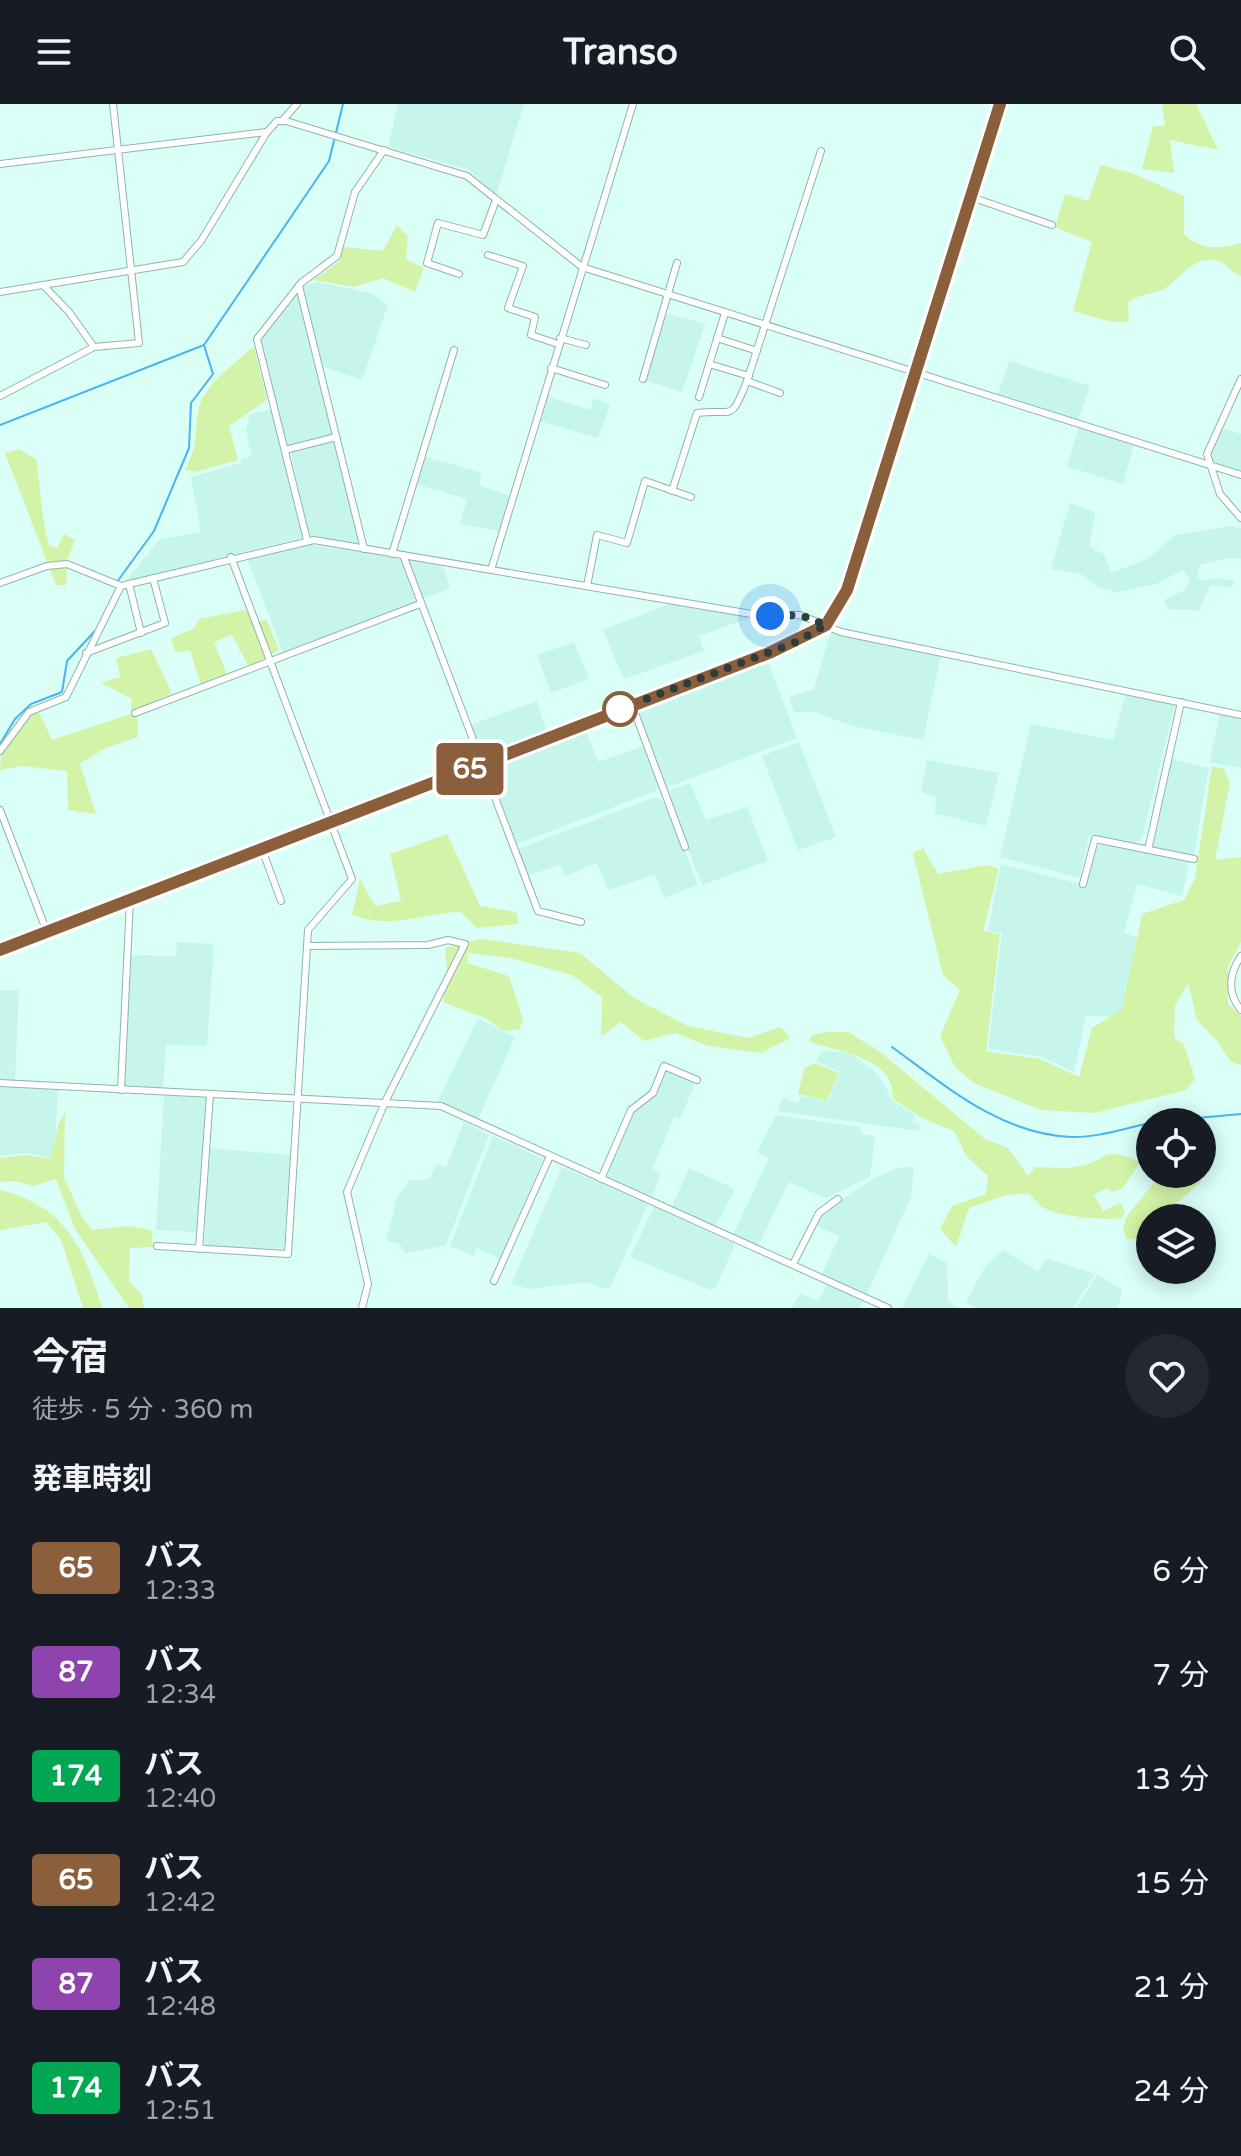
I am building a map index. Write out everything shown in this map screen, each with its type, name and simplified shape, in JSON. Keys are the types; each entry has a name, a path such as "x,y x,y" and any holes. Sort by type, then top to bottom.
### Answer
{"main road":[{"path":"0,950 783,648 826,625 847,590 1000,104"}],"street":[{"path":"0,396 94,347 139,343 113,104"},
{"path":"282,121 297,104"},
{"path":"491,570 633,104"},
{"path":"0,292 176,265 188,258 267,132 277,121 282,121 467,176 582,267 1241,475"},
{"path":"0,164 267,132"},
{"path":"307,540 257,339 299,286 337,256 355,192 384,150"},
{"path":"672,491 697,413 729,413 736,408 766,326 821,151"},
{"path":"971,197 1052,225"},
{"path":"459,274 427,263 438,223 483,235 496,200"},
{"path":"488,255 523,266 508,308 535,317 531,335 586,345"},
{"path":"643,379 677,263"},
{"path":"43,285 69,312 94,347"},
{"path":"299,286 364,549"},
{"path":"699,397 725,313"},
{"path":"717,338 757,351"},
{"path":"392,554 454,350"},
{"path":"709,364 780,393"},
{"path":"551,368 605,385"},
{"path":"1241,379 1207,454 1208,465 1228,508 1241,518"},
{"path":"285,450 336,437"},
{"path":"587,586 597,535 627,543 645,481 691,497"},
{"path":"0,583 47,566 67,564 121,585 307,540 778,616 800,615 841,632 1241,715"},
{"path":"403,555 538,911 581,922"},
{"path":"157,1246 288,1254 309,926 352,879 231,557"},
{"path":"86,653 165,623 153,578"},
{"path":"121,585 141,633"},
{"path":"0,751 29,712 66,697 121,585"},
{"path":"135,713 420,604"},
{"path":"1148,850 1181,702"},
{"path":"632,705 685,847"},
{"path":"0,810 47,932"},
{"path":"1083,884 1095,839 1194,859"},
{"path":"262,849 281,901"},
{"path":"121,1090 130,900"},
{"path":"307,946 428,945 448,940 465,944 385,1102 347,1192 368,1284 362,1308"},
{"path":"1241,956 1231,972 1232,993 1241,1010"},
{"path":"601,1179 631,1110 653,1093 664,1066 697,1080"},
{"path":"0,1083 441,1106 888,1308"},
{"path":"199,1249 210,1095"},
{"path":"494,1281 550,1156"},
{"path":"793,1264 819,1213 838,1199"}],"shaded area":[{"path":"398,104 524,104 496,195 470,170 388,147"},
{"path":"316,282 371,293 388,305 362,380 321,366 302,287"},
{"path":"298,292 333,435 287,447 259,339"},
{"path":"664,315 705,324 682,392 644,380"},
{"path":"1009,361 1090,386 1078,420 998,394"},
{"path":"544,395 590,410 594,398 610,405 598,438 536,420"},
{"path":"272,409 303,537 124,583 160,539 201,532 191,477 241,463 241,459 251,456 246,431 250,414"},
{"path":"1079,427 1134,444 1123,484 1067,467"},
{"path":"1219,428 1241,434 1241,472 1211,462 1210,451"},
{"path":"335,439 361,544 309,536 290,450"},
{"path":"424,456 482,473 479,485 510,496 499,531 460,524 467,499 416,484"},
{"path":"1070,503 1095,512 1089,547 1104,554 1111,573 1148,559 1175,535 1230,526 1241,528 1241,559 1227,558 1200,565 1197,576 1202,581 1219,578 1235,581 1232,587 1210,586 1199,611 1168,609 1164,600 1185,590 1190,581 1183,570 1156,584 1116,592 1099,587 1081,574 1051,569"},
{"path":"308,544 400,558 416,603 283,653 247,558"},
{"path":"406,558 442,564 450,588 420,600"},
{"path":"674,602 752,617 699,636 704,651 624,679 603,630"},
{"path":"831,631 941,655 923,740 853,726 814,712 794,712 789,697 814,689"},
{"path":"574,642 589,679 551,693 537,655"},
{"path":"767,659 797,738 665,788 636,708"},
{"path":"1126,693 1175,704 1142,838 1135,843 1089,835 1080,878 1000,857 1031,724 1113,740"},
{"path":"537,701 547,733 483,757 470,725"},
{"path":"1220,714 1241,718 1241,768 1209,762"},
{"path":"585,728 598,762 644,746 659,782 656,791 517,844 487,767"},
{"path":"799,742 836,837 798,850 762,756"},
{"path":"1171,759 1209,768 1194,855 1151,847"},
{"path":"927,760 999,773 986,826 934,813 937,797 921,792"},
{"path":"690,783 706,820 747,807 768,861 702,885 666,792"},
{"path":"655,797 662,800 673,821 698,885 664,898 655,875 608,890 597,863 565,876 560,865 527,876 518,849"},
{"path":"1104,843 1190,861 1182,896 1137,884 1124,933 1136,937 1137,978 1122,1017 1086,1016 1074,1072 1042,1057 988,1049 1002,933 988,931 1001,864 1085,885 1095,848"},
{"path":"177,942 214,944 207,1046 166,1045 163,1088 124,1088 131,955 176,956"},
{"path":"0,990 19,990 15,1081 0,1080"},
{"path":"478,1018 515,1037 478,1119 437,1103"},
{"path":"822,1050 849,1053 872,1069 884,1083 892,1101 914,1114 913,1123 920,1124 919,1131 777,1111 784,1097 796,1103 803,1096 828,1102 840,1072 816,1061"},
{"path":"665,1068 696,1081 680,1119 674,1117 652,1169 661,1173 652,1198 603,1177 632,1112 655,1094"},
{"path":"0,1087 58,1090 55,1144 49,1157 23,1153 0,1156"},
{"path":"164,1095 206,1098 198,1232 156,1230"},
{"path":"776,1115 861,1127 861,1134 875,1136 870,1177 826,1198 789,1182 758,1246 733,1235 769,1158 757,1152"},
{"path":"464,1122 489,1135 446,1245 405,1254 400,1244 386,1241 397,1198 410,1180 429,1179 437,1164 446,1167"},
{"path":"493,1136 543,1159 500,1259 477,1248 474,1256 450,1246"},
{"path":"209,1148 290,1155 284,1249 204,1246"},
{"path":"562,1167 648,1204 611,1286 605,1289 586,1282 530,1289 511,1284"},
{"path":"914,1167 911,1197 867,1294 822,1274 839,1236 816,1226 823,1212 874,1178 897,1168"},
{"path":"689,1168 735,1189 715,1227 672,1207"},
{"path":"654,1207 735,1244 716,1288 710,1290 630,1257"},
{"path":"1003,1250 1038,1272 1046,1258 1095,1274 1073,1308 975,1308 966,1302 985,1267"},
{"path":"929,1254 947,1263 948,1301 959,1308 902,1308"},
{"path":"1097,1275 1122,1289 1118,1308 1076,1308"},
{"path":"827,1285 863,1300 860,1308 792,1308 800,1293 818,1301"}],"green space":[{"path":"1162,104 1196,104 1218,150 1170,140 1174,173 1142,169 1153,126 1165,126"},
{"path":"1101,165 1132,173 1184,196 1184,234 1196,243 1210,247 1241,243 1241,276 1220,262 1203,261 1189,268 1164,289 1128,303 1129,322 1111,322 1073,311 1092,242 1055,227 1065,194 1088,201"},
{"path":"397,225 408,236 406,259 424,268 415,292 383,278 354,287 313,280 340,261 343,247 383,251"},
{"path":"254,346 267,400 229,426 238,460 195,472 185,470 194,445 199,408 207,390"},
{"path":"19,449 36,459 49,546 57,548 64,534 75,540 67,561 66,585 56,585 5,453"},
{"path":"244,610 259,621 267,620 279,650 249,667 232,635 214,642 228,677 201,685 190,651 175,652 171,638 193,629 199,619"},
{"path":"151,649 172,693 137,709 138,737 105,748 80,764 96,814 68,810 67,771 22,766 0,770 3,752 12,736 38,710 52,740 131,714 132,699 101,683 120,677 116,658"},
{"path":"1212,766 1224,769 1230,783 1215,860 1241,857 1241,942 1228,966 1228,1004 1241,1016 1241,1065 1231,1062 1197,1020 1188,983 1175,1006 1174,1038 1184,1044 1195,1079 1186,1090 1094,1113 1041,1110 974,1083 955,1067 940,1036 960,990 943,975 913,853 923,848 938,874 987,865 999,869 983,931 1000,934 986,1051 1040,1059 1079,1077 1092,1028 1122,1009 1142,914 1184,900 1195,878"},
{"path":"447,834 480,906 516,912 519,924 477,928 460,912 394,921 352,915 360,879 375,906 401,901 390,854"},
{"path":"481,939 580,953 634,998 688,1026 748,1038 780,1027 790,1038 761,1053 708,1046 675,1033 644,1041 621,1022 601,1037 602,997 572,975 510,958 468,953 467,963 509,976 523,1020 519,1029 504,1031 485,1018 443,1002 447,970 445,948"},
{"path":"848,1032 879,1051 985,1139 1008,1148 1028,1176 1035,1167 1074,1167 1110,1154 1136,1161 1136,1168 1123,1188 1113,1192 1107,1188 1094,1195 1103,1211 1120,1203 1125,1211 1123,1217 1071,1216 1042,1207 1029,1194 1012,1194 969,1208 956,1247 940,1229 952,1206 986,1194 988,1176 967,1157 954,1131 922,1118 893,1099 892,1087 879,1068 856,1056 809,1042 812,1035"},
{"path":"815,1063 839,1073 827,1101 798,1094 804,1068"},
{"path":"65,1113 64,1177 82,1217 92,1230 127,1226 151,1230 153,1247 130,1248 129,1282 142,1294 144,1308 129,1308 75,1229 56,1179 34,1186 15,1181 0,1182 0,1158 25,1155 49,1158 59,1122"},
{"path":"1150,1188 1194,1188 1177,1204 1137,1204"},
{"path":"0,1190 23,1197 57,1219 79,1249 102,1308 83,1308 61,1240 46,1222 0,1230"},
{"path":"1136,1205 1136,1239 1127,1239 1123,1229 1127,1216"}],"waterway":[{"path":"0,425 204,345 329,161 343,104"},
{"path":"117,582 154,531 189,448 191,403 213,374 204,345"},
{"path":"0,744 15,719 31,704 62,692 67,661 95,631"},
{"path":"892,1047 975,1106 1021,1127 1045,1134 1081,1137 1136,1126"},
{"path":"1216,1116 1241,1114"}],"bus line":[{"name":"65","path":"0,950 818,632 831,620 847,590 1000,104"}],"route":[{"path":"620,709 796,642 826,625 800,615 770,616"}]}
